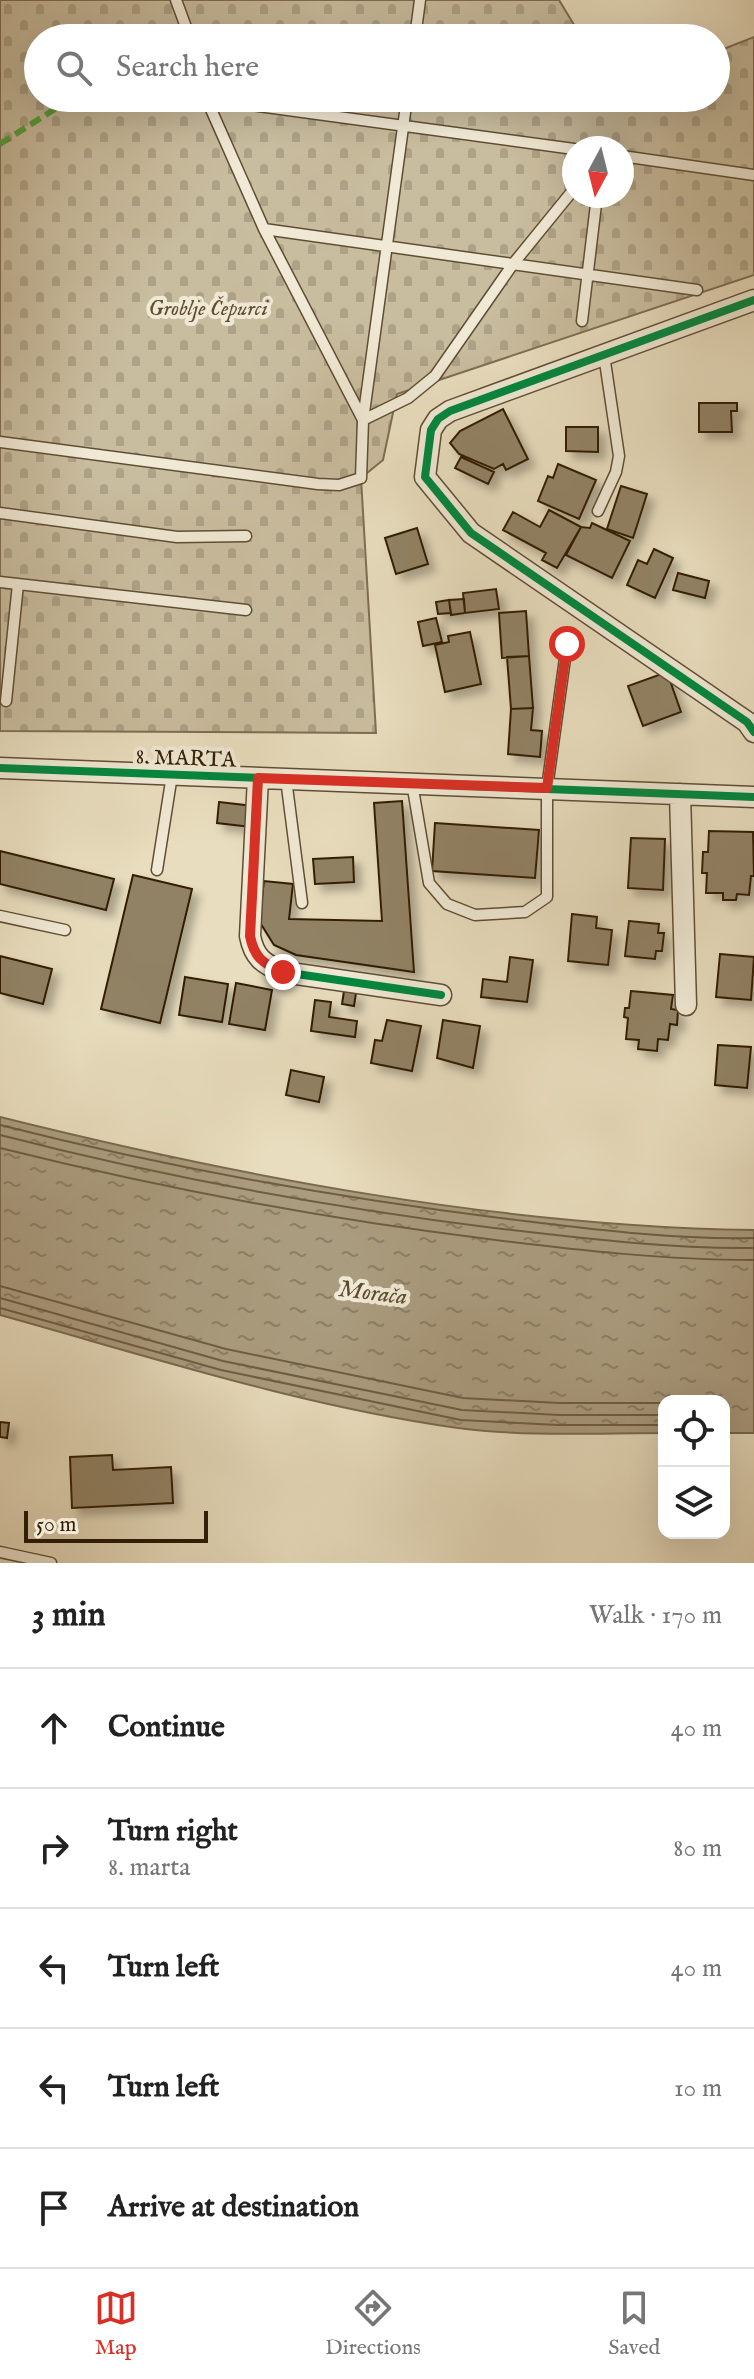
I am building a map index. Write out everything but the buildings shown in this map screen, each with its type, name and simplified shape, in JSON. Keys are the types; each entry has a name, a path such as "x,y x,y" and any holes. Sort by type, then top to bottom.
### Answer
{"street":[{"path":"754,300 438,419 431,430 425,477 471,533 676,671 747,722 754,732"},
{"name":"8. MARTA","path":"0,768 754,797"},
{"path":"258,778 250,936 253,952 265,965 283,972 441,995"},
{"path":"680,794 686,1005"}],"lane":[{"path":"176,0 185,24"},
{"path":"417,24 420,0"},
{"path":"212,112 264,229 363,420"},
{"path":"312,112 562,147"},
{"path":"0,442 339,485 361,478 363,420 405,112"},
{"path":"634,158 754,175"},
{"path":"363,420 408,398 435,376 513,264 562,204"},
{"path":"582,321 595,208"},
{"path":"264,229 697,290"},
{"path":"598,511 616,472 619,456 604,355"},
{"path":"0,513 177,537 246,536"},
{"path":"0,582 246,610"},
{"path":"6,701 18,584"},
{"path":"412,783 429,883 447,904 475,915 525,912 547,897 547,788 567,644"},
{"path":"157,870 172,775"},
{"path":"286,779 302,903"},
{"path":"0,916 65,930"},
{"path":"0,1552 51,1563"}],"green space":[{"name":"Groblje Čepurci","path":"0,0 559,0 574,24 24,24 24,112 730,112 730,46 754,37 754,275 397,394 383,460 361,478 376,733 0,731"}],"water":[{"name":"Morača","path":"0,1117 185,1160 374,1195 563,1219 754,1230 754,1433 730,1433 730,1395 658,1395 658,1433 535,1434 484,1431 400,1419 284,1394 0,1315"}],"marked path":[{"path":"0,144 50,112"}],"cycle path":[{"path":"754,300 450,411 438,419 431,430 425,477 471,533 747,722 754,732"},
{"path":"0,768 754,797"},
{"path":"258,778 250,936 260,959 283,972 441,995"}],"route":[{"path":"283,972 265,965 253,952 250,936 258,778 547,788 567,644"}]}
